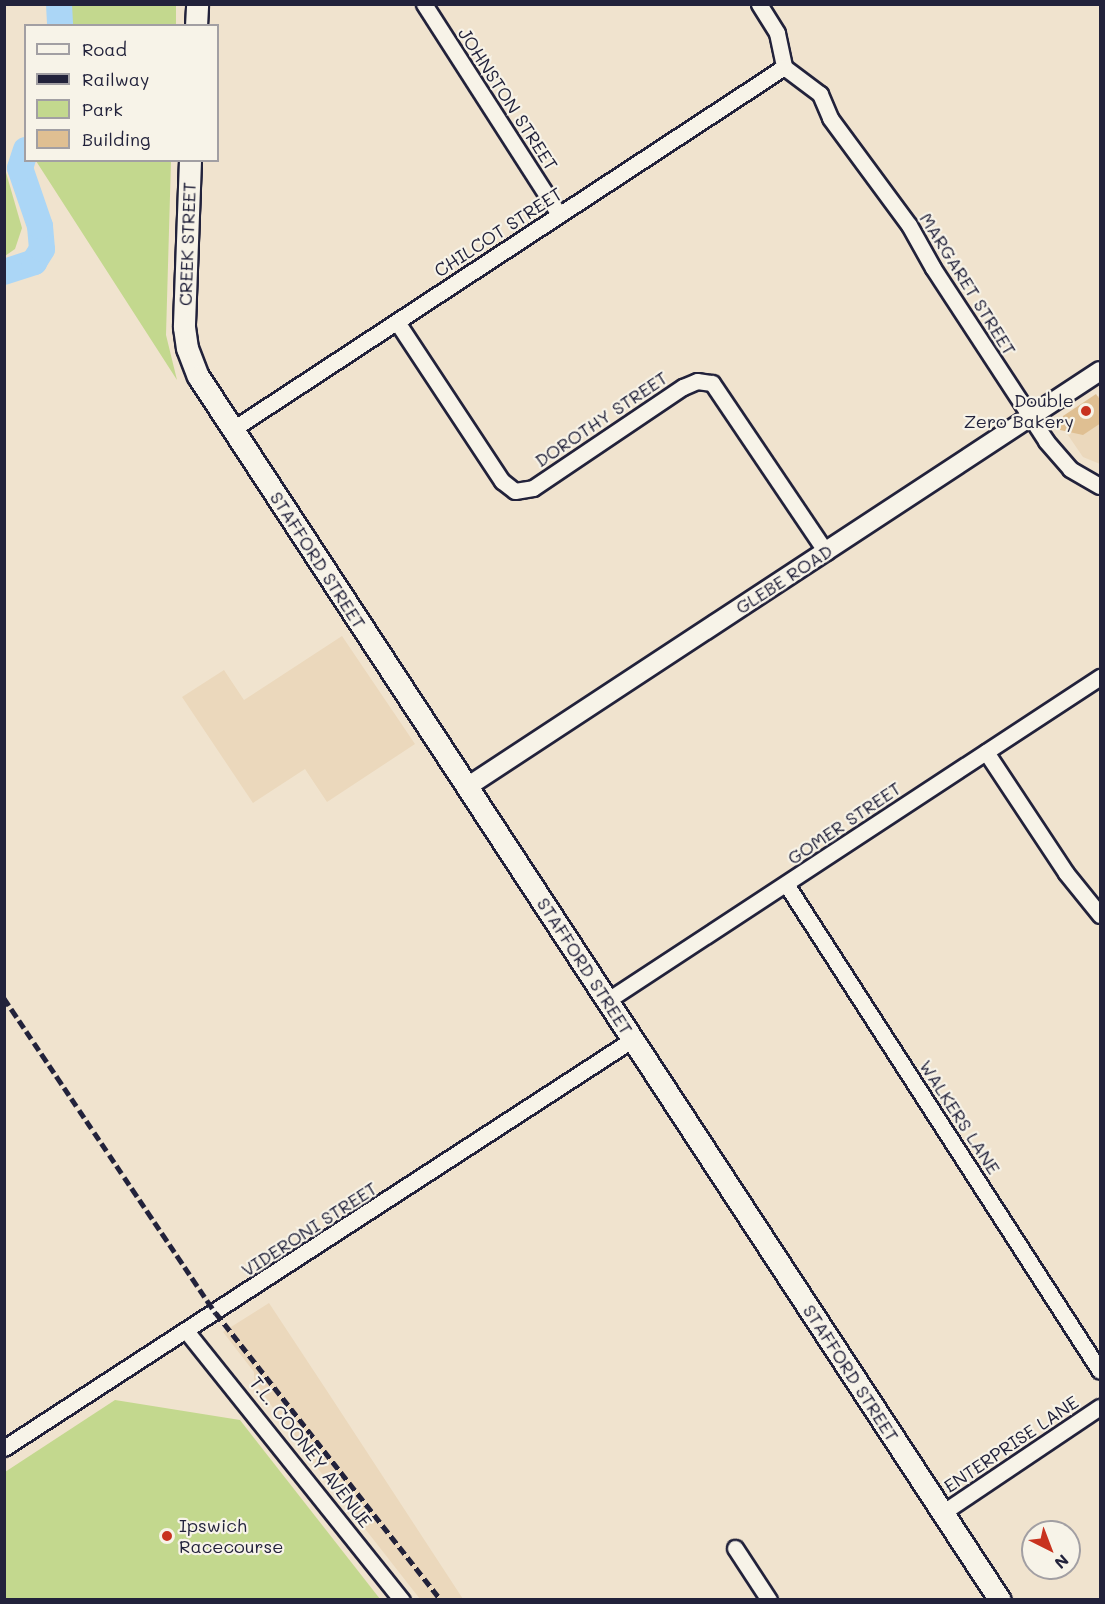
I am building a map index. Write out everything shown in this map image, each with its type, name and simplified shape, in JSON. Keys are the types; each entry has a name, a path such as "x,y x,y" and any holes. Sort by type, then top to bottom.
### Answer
{"main road":[{"path":"196,24 197,4"},
{"name":"CREEK STREET","path":"184,327 190,162"},
{"name":"STAFFORD STREET","path":"184,327 194,369 1000,1599"}],"street":[{"name":"JOHNSTON STREET","path":"424,4 560,214"},
{"path":"759,4 777,33 784,67"},
{"name":"CHILCOT STREET","path":"233,429 784,67"},
{"name":"MARGARET STREET","path":"784,67 820,94 830,118 909,225 933,268 1030,417 1061,460 1101,486"},
{"name":"DOROTHY STREET","path":"397,322 502,481 515,491 533,488 683,387 697,381 712,383 825,552"},
{"name":"GLEBE ROAD","path":"467,787 1101,372"},
{"name":"GOMER STREET","path":"608,1000 1101,676"},
{"path":"986,752 1066,873 1101,915"},
{"name":"WALKERS LANE","path":"786,884 1101,1371"},
{"name":"VIDERONI STREET","path":"4,1449 187,1332 633,1039"},
{"name":"T.L. COONEY AVENUE","path":"187,1332 402,1599"},
{"name":"ENTERPRISE LANE","path":"942,1513 1101,1407"},
{"path":"735,1548 769,1599"}],"shaded area":[{"path":"1100,395 1100,464 1083,457 1059,422"},
{"path":"342,636 415,744 327,802 305,769 253,803 182,697 224,670 244,700"},
{"path":"269,1303 463,1599 420,1599 290,1433 254,1380 254,1372 223,1332"}],"green space":[{"path":"68,5 176,5 176,24 68,24"},
{"path":"37,162 171,162 166,335 177,380"},
{"path":"5,169 22,228 15,249 5,256"},
{"name":"Ipswich Racecourse","path":"115,1400 240,1420 380,1599 5,1599 5,1472"}],"building":[{"name":"Double Zero Bakery","path":"1096,394 1101,401 1101,423 1083,435 1060,430 1063,416"}],"waterway":[{"path":"59,4 60,24"},
{"path":"4,272 34,262 42,249 40,226 20,168 24,156"}],"railway":[{"path":"4,998 216,1313 441,1600"}],"place":[{"name":"Double Zero Bakery","path":"1086,411"},
{"name":"Ipswich Racecourse","path":"167,1536"}]}
